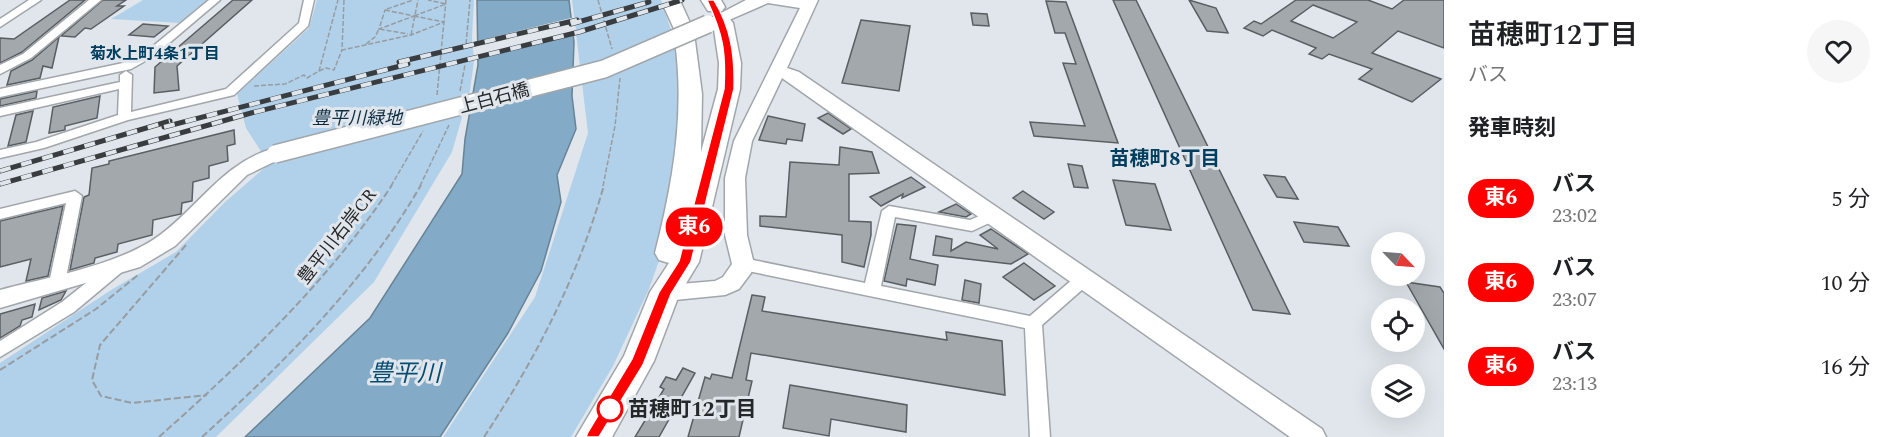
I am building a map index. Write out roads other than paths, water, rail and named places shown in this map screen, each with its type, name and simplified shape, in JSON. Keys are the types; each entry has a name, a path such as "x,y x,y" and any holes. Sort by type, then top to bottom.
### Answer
{"highway":[{"path":"665,292 666,264 688,162 693,100 684,34 674,7"},
{"path":"593,437 638,361 665,292 685,262 729,89 730,63 714,13"}],"street":[{"path":"0,24 36,0"},
{"path":"0,70 27,56 96,0"},
{"path":"0,93 127,66 150,54 215,0"},
{"path":"0,154 124,117 230,92 304,24 309,0"},
{"name":"上白石橋","path":"0,299 117,267 167,241 235,175 275,154 604,69 714,13 764,0"},
{"path":"665,292 717,289 731,283 743,264 736,235 735,178 743,141 810,2 774,0"},
{"path":"124,117 127,66"},
{"path":"777,70 793,76 995,214 1312,437"},
{"path":"0,112 126,84"},
{"path":"0,214 75,196 57,283"},
{"path":"872,291 889,211 972,226 995,214"},
{"path":"743,264 1033,324"},
{"path":"0,350 68,308 117,267"},
{"path":"1033,324 1086,277"},
{"path":"1033,324 1040,437"}],"water":[{"name":"豊平川","path":"477,0 569,0 574,42 572,96 576,129 557,175 561,202 541,271 508,333 440,437 245,437 370,318 462,174 465,139 478,65"}],"railway":[{"path":"0,184 251,113 579,32 682,0"},
{"path":"571,24 649,2"},
{"path":"399,62 577,20"},
{"path":"164,127 408,64"},
{"path":"0,171 170,121"}],"place":[{"name":"苗穂町12丁目","path":"610,409"}],"district":[{"name":"菊水上町4条1丁目","path":"155,53"},
{"name":"苗穂町8丁目","path":"1165,158"}],"park label":[{"name":"豊平川緑地","path":"357,118"}]}
